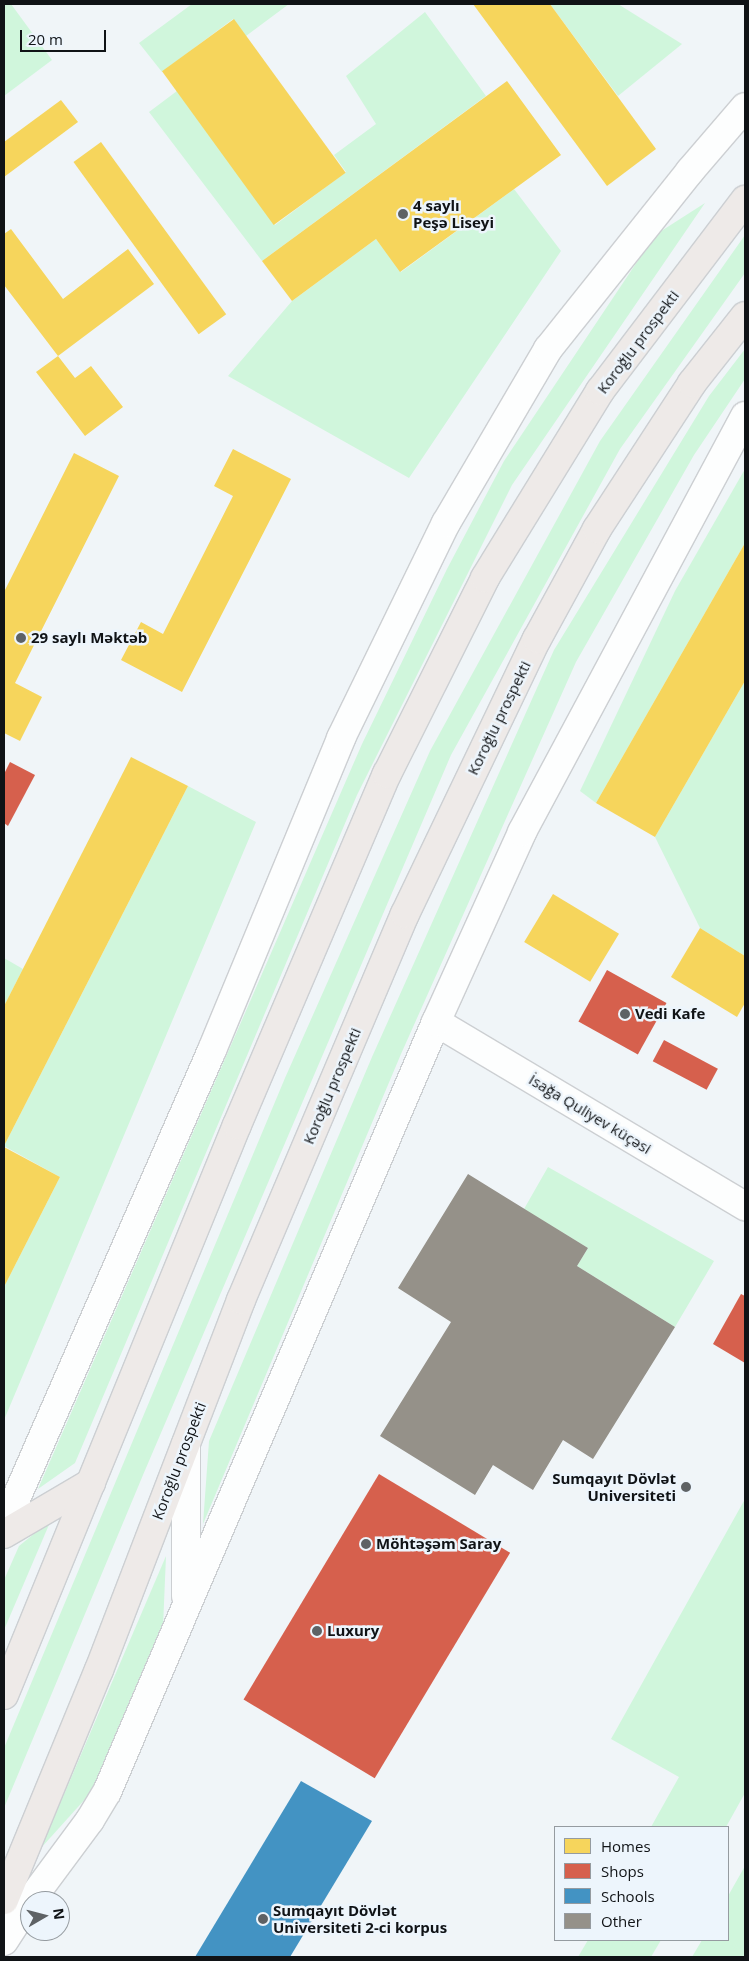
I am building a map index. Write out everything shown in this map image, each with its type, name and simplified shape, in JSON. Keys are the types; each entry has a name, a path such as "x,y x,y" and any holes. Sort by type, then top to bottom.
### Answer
{"main road":[{"name":"Koroğlu prospekti","path":"4,1695 237,1124 387,774 485,578 600,391 745,200"},
{"name":"Koroğlu prospekti","path":"4,1900 98,1670 241,1300 404,914 537,639 597,529 692,383 745,316"},
{"path":"4,1534 91,1483"}],"street":[{"path":"4,1526 212,1050 341,738 446,523 548,349 690,171 745,107"},
{"path":"37,1891 90,1820 106,1792 436,1022 522,832 745,416"},
{"name":"İsağa Quliyev küçəsi","path":"436,1022 745,1206"},
{"path":"186,1443 186,1607"},
{"path":"4,1941 20,1916"}],"green space":[{"path":"4,4 11,4 52,60 4,96"},
{"path":"192,4 289,4 246,36 233,19 162,72 139,43"},
{"path":"550,4 618,4 682,44 618,96"},
{"path":"425,12 486,96 262,261 149,112 177,91 275,225 346,172 334,155 376,124 346,76"},
{"path":"514,189 561,251 409,478 228,376 292,301 376,239 401,272"},
{"path":"705,203 512,485 357,795 75,1463 38,1489 362,744 447,569 504,461 655,235"},
{"path":"745,235 745,273 620,449 451,755 143,1475 4,1808 4,1748 285,1078 430,751 600,441"},
{"path":"745,349 745,379 694,455 576,662 401,1054 203,1524 209,1441 372,1057 554,650 709,396"},
{"path":"745,469 745,543 596,803 580,791 675,591"},
{"path":"745,681 745,956 700,928 655,837"},
{"path":"188,786 256,822 4,1420 4,1287 60,1177 4,1146"},
{"path":"4,958 23,969 4,1006"},
{"path":"548,1167 714,1261 675,1327 577,1266 588,1248 524,1209"},
{"path":"745,1499 745,1793 727,1826 652,1826 679,1777 611,1739"},
{"path":"51,1520 4,1630 4,1580 19,1546"},
{"path":"166,1556 163,1627 96,1787 41,1848"},
{"path":"745,1866 745,1957 692,1957 701,1941 729,1941 729,1894"},
{"path":"587,1941 660,1941 651,1957 578,1957"}],"building: Homes":[{"path":"473,4 550,4 656,149 607,186"},
{"path":"234,19 346,173 274,225 162,71"},
{"name":"4 saylı Peşə Liseyi","path":"507,81 561,155 400,272 376,239 292,301 262,261"},
{"path":"61,100 78,122 4,177 4,142"},
{"path":"101,142 226,314 199,334 73,162"},
{"path":"11,229 63,299 128,249 154,284 58,356 4,285 4,234"},
{"path":"58,356 75,378 91,366 123,407 85,436 36,372"},
{"path":"233,449 291,479 182,692 121,660 141,622 163,634 233,496 214,486"},
{"name":"29 saylı Məktəb","path":"74,453 119,476 15,683 42,697 20,741 4,733 4,592"},
{"path":"745,543 745,681 655,837 596,803"},
{"path":"131,757 188,786 4,1146 4,1006"},
{"path":"553,894 619,934 590,982 524,942"},
{"path":"700,928 745,956 745,1003 737,1017 671,977"},
{"path":"4,1147 60,1177 4,1287"}],"building: Shops":[{"path":"10,762 35,775 8,826 4,823 4,774"},
{"path":"607,970 666,1003 638,1055 578,1022"},
{"path":"664,1040 718,1069 707,1090 653,1061"},
{"path":"741,1294 745,1296 745,1363 713,1344"},
{"path":"379,1474 510,1553 375,1778 244,1699"}],"building: Schools":[{"path":"301,1781 372,1821 290,1957 195,1957"}],"building: Other":[{"path":"468,1174 588,1248 577,1266 675,1327 593,1459 563,1440 533,1490 493,1465 475,1495 380,1436 451,1322 398,1288"}],"place":[{"name":"4 saylı Peşə Liseyi","path":"403,214"},
{"name":"29 saylı Məktəb","path":"21,638"},
{"name":"Vedi Kafe","path":"625,1014"},
{"name":"Sumqayıt Dövlət Universiteti","path":"686,1487"},
{"name":"Möhtəşəm Saray","path":"366,1544"},
{"name":"Luxury","path":"317,1631"},
{"name":"Sumqayıt Dövlət Universiteti 2-ci korpus","path":"263,1919"}]}
